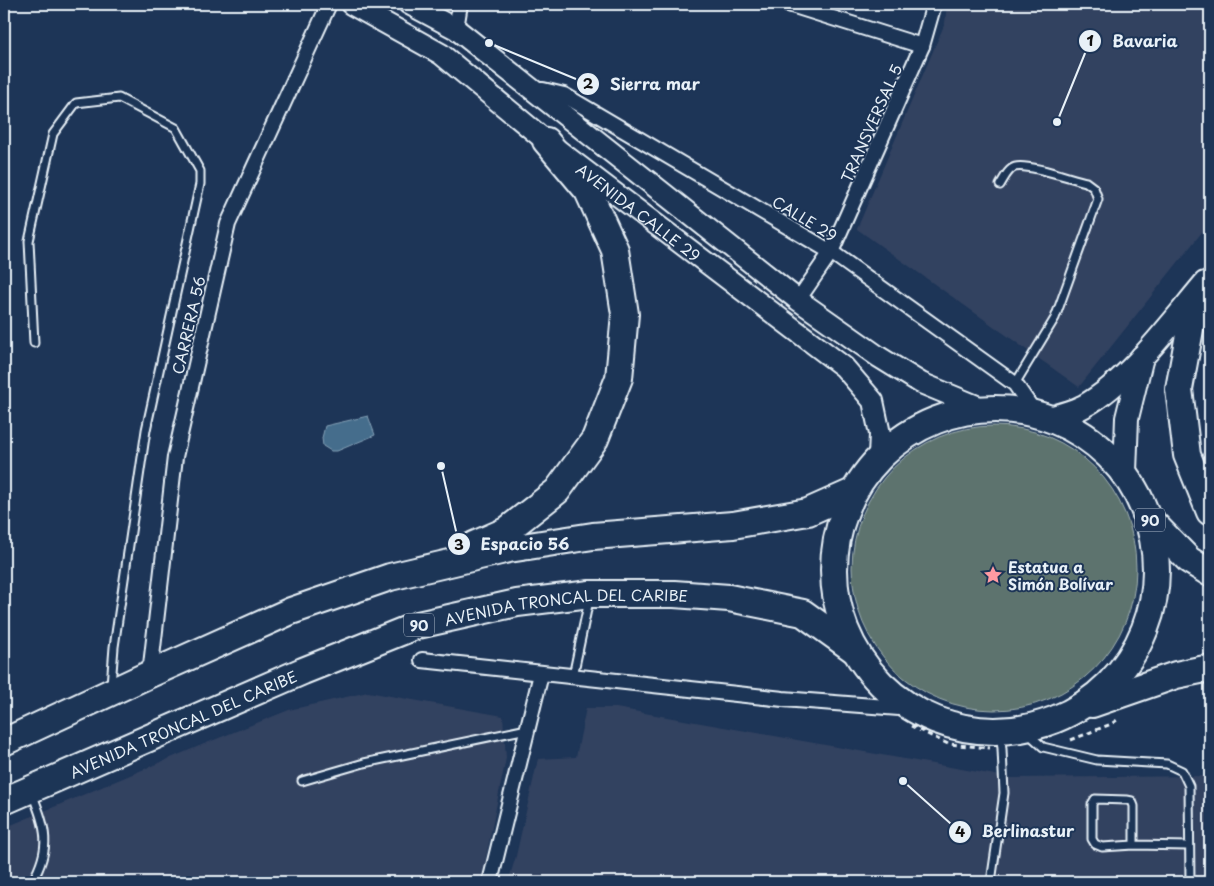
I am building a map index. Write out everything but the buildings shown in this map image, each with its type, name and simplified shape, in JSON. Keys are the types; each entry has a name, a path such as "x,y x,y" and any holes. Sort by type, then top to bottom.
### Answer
{"highway":[{"path":"390,577 446,557 506,532 557,491 595,439 619,378 625,314 615,250 588,191 546,141"},
{"path":"1210,286 1192,324 1180,389 1187,455 1210,512"},
{"name":"90","path":"1210,573 1189,560 1150,520 1125,472 1092,439 1043,415 1009,408 984,408 945,416 910,432 879,456 852,492 840,522 833,554 833,587 840,619 853,649 879,683 912,709 944,724 978,731 1048,723 1080,708 1176,675 1210,668"},
{"name":"90","path":"4,742 291,611 390,577 509,549 593,536 733,525 808,512 852,492"},
{"name":"90","path":"1080,708 1121,673 1148,626 1158,573 1150,520"},
{"name":"AVENIDA TRONCAL DEL CARIBE","path":"4,801 303,670 418,626 517,603 590,594 674,594 729,598 803,613 853,649"}],"main road":[{"name":"AVENIDA CALLE 29","path":"350,4 441,54 546,141 844,366 873,401 880,434 879,456"},
{"name":"AVENIDA CALLE 29","path":"409,4 456,29 798,300 879,357 921,383 984,408"},
{"path":"1043,415 1082,407 1105,392 1142,357 1210,277"},
{"path":"1125,472 1127,418 1142,357"}],"street":[{"name":"CARRERA 56","path":"150,674 175,457 228,224 329,4"},
{"path":"456,29 460,4"},
{"path":"788,4 922,46"},
{"name":"TRANSVERSAL 5","path":"798,300 831,252 922,46 934,4"},
{"name":"CALLE 29","path":"533,90 543,90 564,95 831,252 1015,384 1043,415"},
{"path":"422,660 541,674 912,709"},
{"path":"490,882 541,674"}],"lane":[{"path":"34,343 29,241 53,134 76,103 119,98 176,128 200,171 200,184 146,430 114,647 110,693"},
{"path":"1000,185 1008,171 1015,167 1027,166 1086,182 1094,188 1098,198 1055,318 1015,384"},
{"path":"573,676 590,594"},
{"path":"991,882 1004,793 1002,749 1010,728 1043,747 1097,760 1167,764 1182,771 1189,786 1190,882"},
{"path":"302,781 364,763 527,729"},
{"path":"30,790 40,812 46,836 44,857 32,882"},
{"path":"1134,845 1134,806 1132,801 1095,799 1092,804 1092,839 1095,844 1102,847 1134,845 1189,846"}],"shaded area":[{"path":"947,4 1210,4 1210,222 1079,387 857,229 945,23"},
{"path":"368,416 375,435 337,451 331,451 323,446 322,438 325,426"},
{"path":"368,692 503,716 506,758 481,882 4,882 4,828 289,710"},
{"path":"586,708 616,708 1012,778 1210,776 1210,882 508,882 516,856 538,759 576,757"}],"green space":[{"path":"994,426 1035,432 1061,443 1084,458 1104,478 1119,501 1130,527 1136,568 1130,609 1119,635 1104,658 1084,678 1061,693 1035,704 994,710 953,704 927,693 904,678 884,658 869,635 858,609 852,568 858,527 869,501 884,478 904,458 927,443 953,432"}],"place":[{"name":"Sierra mar","path":"489,43"},
{"name":"Bavaria","path":"1057,122"},
{"name":"Espacio 56","path":"441,466"},
{"name":"Estatua a Simón Bolívar","path":"993,575"},
{"name":"Berlinastur","path":"903,781"}]}
